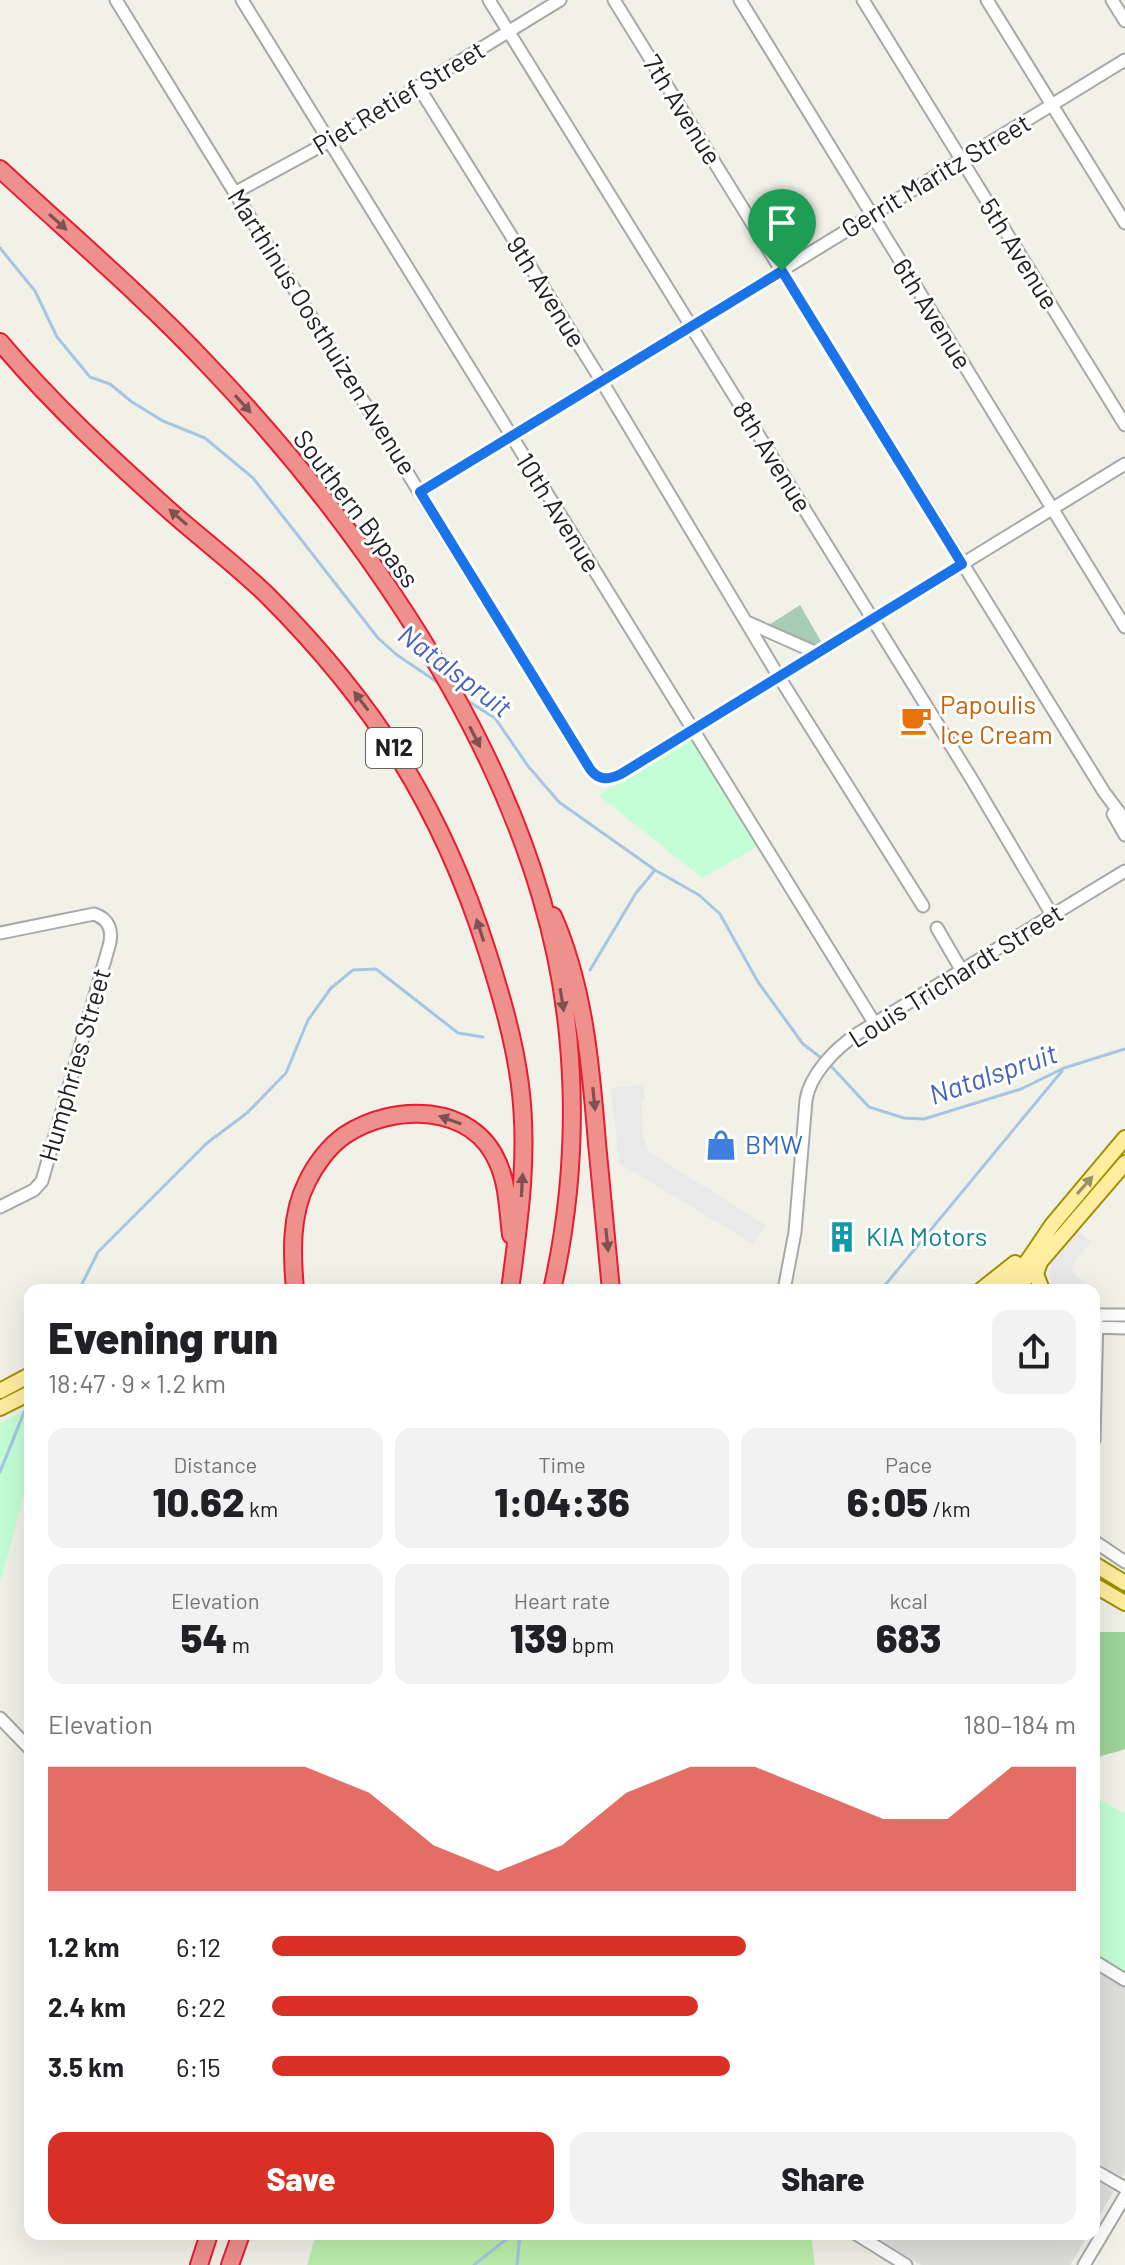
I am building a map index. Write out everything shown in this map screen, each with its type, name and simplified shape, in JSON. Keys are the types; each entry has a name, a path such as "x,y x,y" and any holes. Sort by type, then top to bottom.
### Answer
{"highway":[{"name":"Southern Bypass","path":"0,169 143,299 209,365 291,457 335,513 409,620 490,766 531,863 555,955 566,1022 572,1091 568,1197 553,1284"},
{"name":"N12","path":"0,342 103,452 264,592 305,634 373,716 409,772 446,842 468,893 511,1033 520,1087 523,1146 522,1191 511,1284"},
{"path":"531,863 564,941 579,1003 591,1071 611,1284"},
{"path":"293,1284 299,1200 313,1170 342,1137 359,1127 372,1121 412,1114 430,1114 462,1123 477,1133 488,1147 498,1162 504,1181 514,1257"},
{"path":"199,2265 207,2240"},
{"path":"230,2265 239,2240"}],"main road":[{"path":"989,1284 1052,1225 1125,1138"},
{"path":"1021,1284 1125,1163"},
{"path":"1008,1284 1052,1225"},
{"path":"1040,1284 1036,1274 1045,1255"},
{"path":"0,1391 24,1378"},
{"path":"0,1408 24,1396"},
{"path":"1100,1568 1125,1583"},
{"path":"1100,1588 1125,1603"}],"street":[{"name":"Marthinus Oosthuizen Avenue","path":"116,0 595,775 606,780 621,774 691,729"},
{"name":"10th Avenue","path":"242,0 875,1024"},
{"name":"8th Avenue","path":"489,0 971,778 1052,915"},
{"name":"Piet Retief Street","path":"236,192 330,141 560,0"},
{"name":"7th Avenue","path":"614,0 1104,792 1125,820"},
{"name":"6th Avenue","path":"740,0 1125,627"},
{"name":"5th Avenue","path":"863,0 1125,425"},
{"path":"987,0 1125,223"},
{"path":"1112,0 1125,21"},
{"name":"Gerrit Maritz Street","path":"420,492 1125,60"},
{"name":"9th Avenue","path":"418,86 601,380 779,677 923,906"},
{"path":"691,729 1125,464"},
{"path":"747,622 817,653"},
{"path":"768,657 773,643 781,637"},
{"name":"7th Avenue","path":"1104,792 1125,835"},
{"name":"Louis Trichardt Street","path":"785,1284 800,1189 806,1100 813,1079 842,1046 875,1024 1125,871"},
{"name":"Humphries Street","path":"0,933 94,914 109,925 109,946 42,1181 34,1190 0,1207"},
{"path":"937,928 962,971"},
{"path":"1100,1320 1125,1315"},
{"path":"1100,1322 1125,1328"},
{"path":"1100,1546 1125,1562"},
{"path":"0,1718 24,1743"},
{"path":"1100,1965 1125,1980"},
{"path":"1100,2173 1125,2188"},
{"path":"1100,2238 1125,2196"},
{"path":"866,2240 906,2265"},
{"path":"1084,2265 1099,2240"}],"shaded area":[{"path":"643,1085 643,1135 649,1152 766,1225 753,1244 619,1163 611,1088"},
{"path":"1077,1230 1091,1242 1074,1262 1072,1271 1086,1284 1053,1284 1049,1277 1050,1265"},
{"path":"1100,1970 1125,1985 1125,2173 1122,2177 1100,2164"},
{"path":"1100,2183 1114,2191 1100,2215"},
{"path":"879,2240 1085,2240 1070,2265 921,2265"}],"green space":[{"path":"800,605 822,643 812,648 764,628"},
{"path":"692,740 757,847 702,878 598,795"},
{"path":"24,1411 24,1495 0,1583 0,1423"},
{"path":"1100,1632 1125,1632 1125,1749 1102,1756"},
{"path":"1100,1800 1125,1813 1125,1972 1100,1957"},
{"path":"314,2240 812,2240 815,2265 307,2265"}],"waterway":[{"name":"Natalspruit","path":"0,248 35,291 57,337 90,377 110,384 163,421 205,438 253,478 378,638 440,684"},
{"name":"Natalspruit","path":"463,698 495,718 528,766 559,802 655,870 699,895 720,914 758,982 803,1044 824,1060"},
{"path":"590,970 636,893 655,870"},
{"path":"82,1284 98,1252 207,1143 247,1113 286,1073 308,1020 331,988 353,970 376,969 458,1033 483,1037"},
{"name":"Natalspruit","path":"830,1065 869,1107 904,1118 924,1119 1021,1089 1064,1068 1125,1049"},
{"path":"886,1284 1062,1071"},
{"path":"0,1472 24,1412"},
{"path":"474,2265 505,2240"},
{"path":"517,2265 519,2240"}],"place":[{"name":"Papoulis Ice Cream","path":"916,720"},
{"name":"BMW","path":"721,1145"},
{"name":"KIA Motors","path":"842,1237"}],"route":[{"path":"782,271 962,564 621,774 606,780 600,778 590,769 420,492 782,271"}]}
